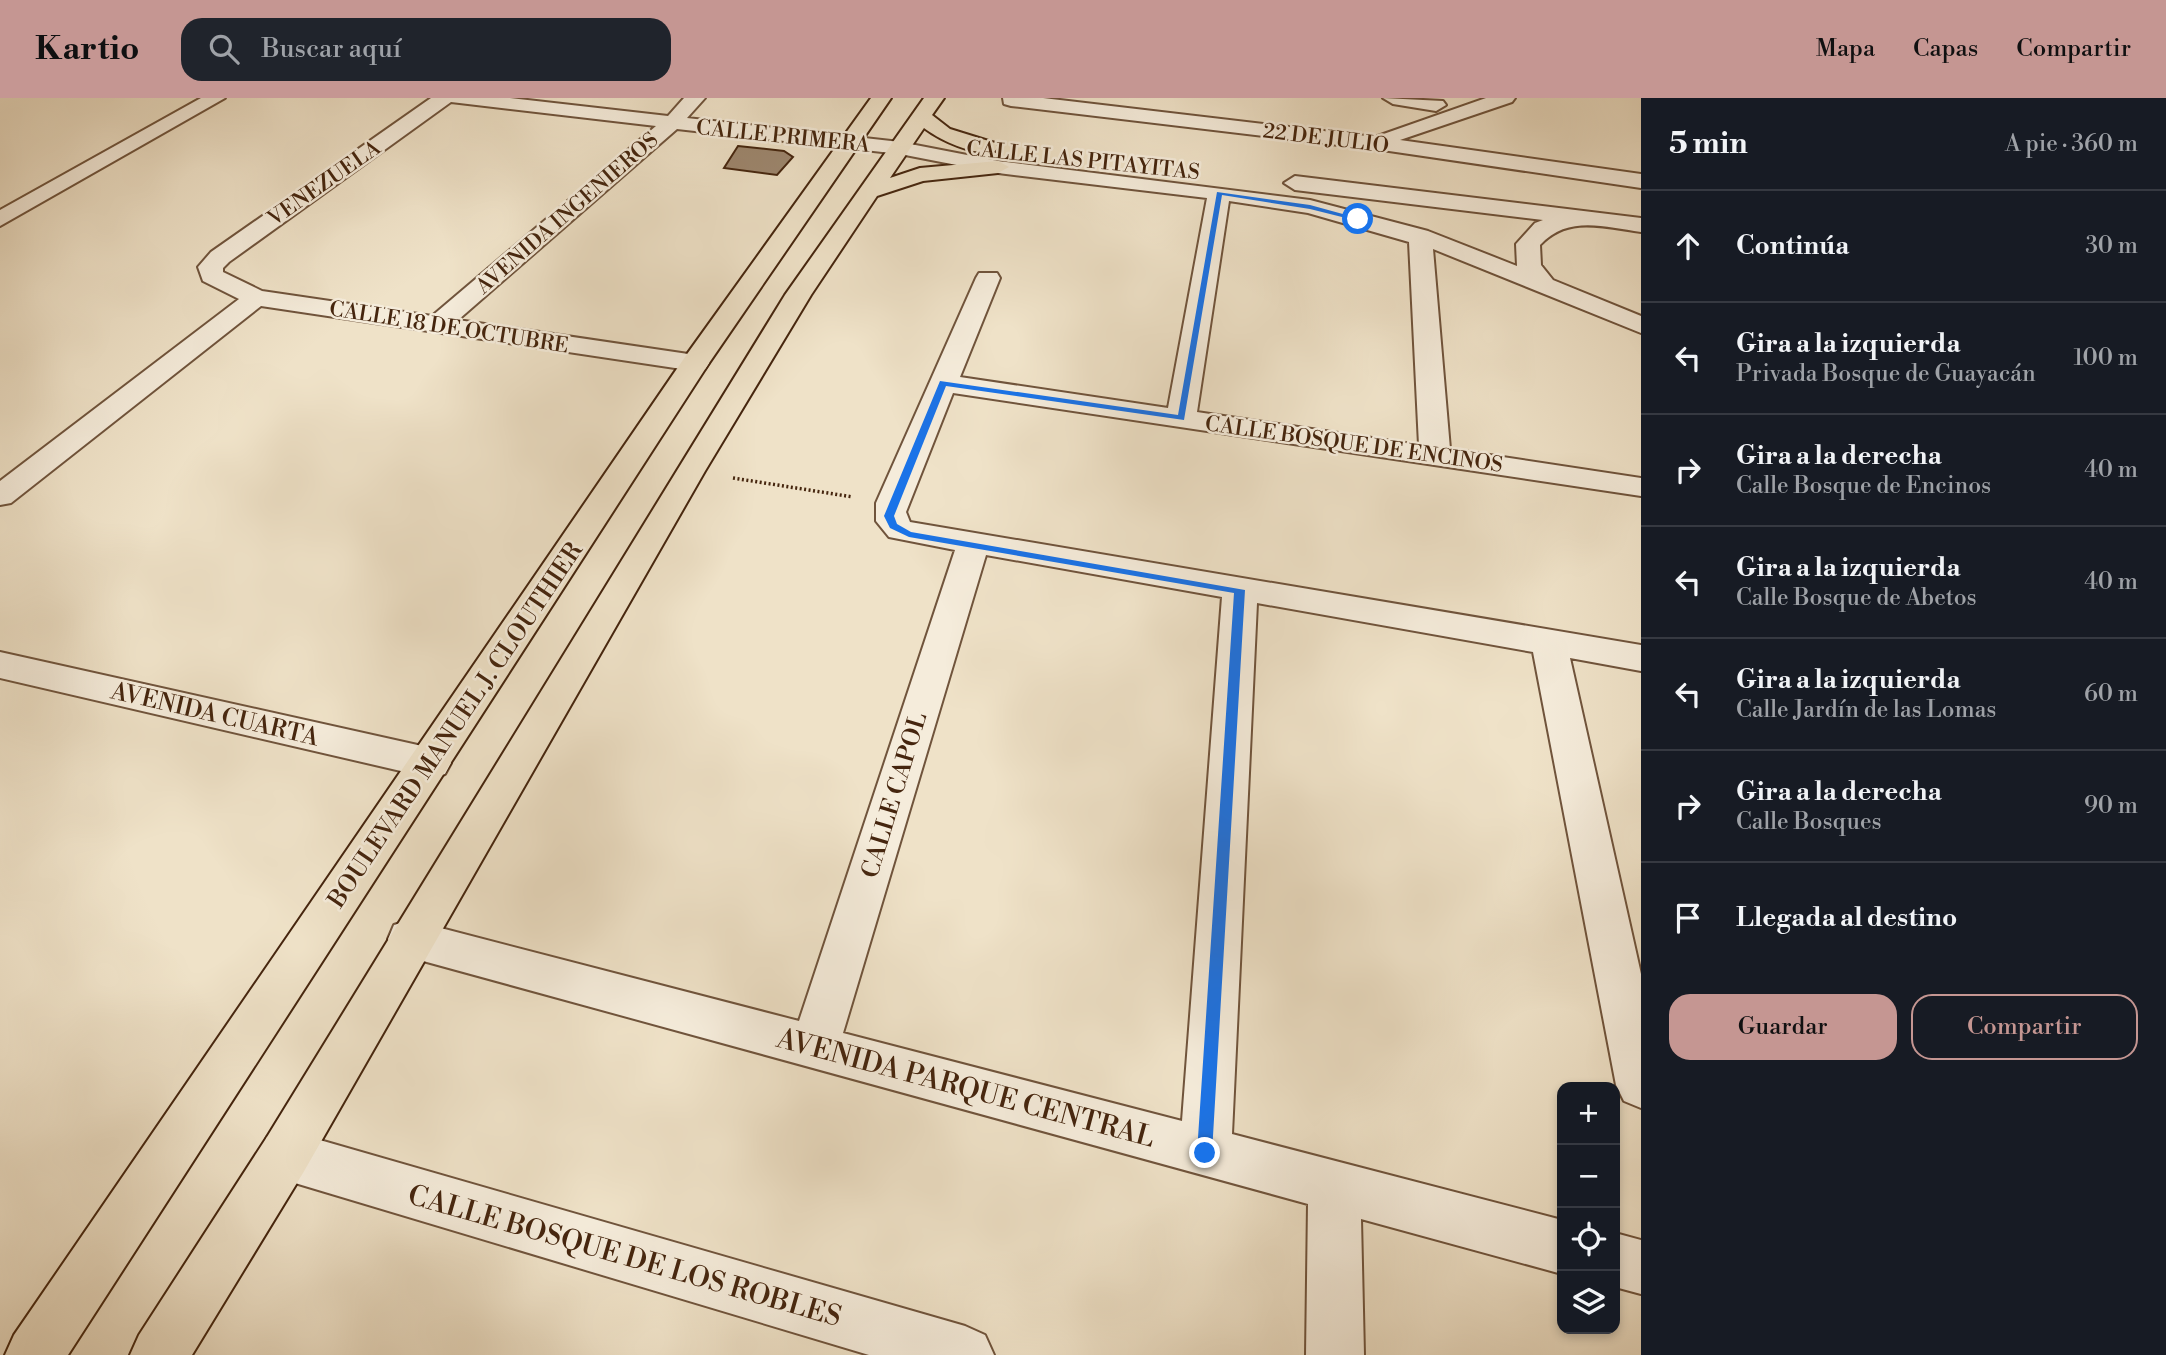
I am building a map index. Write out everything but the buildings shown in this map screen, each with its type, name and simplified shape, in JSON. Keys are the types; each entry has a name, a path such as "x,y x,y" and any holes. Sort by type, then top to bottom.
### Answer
{"main road":[{"name":"BOULEVARD MANUEL J. CLOUTHIER","path":"34,1355 431,763 695,363 853,142 881,98"},
{"path":"159,1355 285,1154 410,939 798,295 928,107 943,134 993,157"},
{"path":"872,191 920,175 993,157"}],"street":[{"path":"0,219 215,98"},
{"name":"VENEZUELA","path":"210,273 219,257 444,98"},
{"name":"CALLE PRIMERA","path":"458,98 671,124 993,157"},
{"name":"AVENIDA INGENIEROS","path":"436,326 671,124 695,98"},
{"path":"1393,98 1438,107 1505,98"},
{"name":"22 DE JULIO","path":"1011,100 1641,181"},
{"path":"1361,143 1382,140 1438,107"},
{"path":"993,157 1219,193 1314,197 1543,284 1641,325"},
{"name":"CALLE LAS PITAYITAS","path":"993,157 1314,197 1574,216 1641,225"},
{"path":"1181,419 1219,193"},
{"path":"1543,284 1529,265 1528,244 1543,228 1574,216"},
{"path":"1608,220 1641,219"},
{"path":"1420,236 1435,455"},
{"name":"CALLE 18 DE OCTUBRE","path":"210,273 230,287 256,298 695,363"},
{"path":"988,278 892,503 889,516 893,526 900,530 973,544 1641,658"},
{"path":"0,496 256,298"},
{"name":"CALLE BOSQUE DE ENCINOS","path":"943,383 1641,487"},
{"name":"CALLE CAPOL","path":"815,1046 973,544"},
{"path":"1205,1153 1240,590"},
{"path":"1549,643 1641,1085"},
{"name":"AVENIDA CUARTA","path":"0,665 431,763"},
{"name":"AVENIDA PARQUE CENTRAL","path":"410,939 1557,1246"},
{"name":"CALLE BOSQUE DE LOS ROBLES","path":"285,1154 871,1342 965,1355"},
{"path":"1334,1187 1335,1355"},
{"path":"1620,1261 1641,1267"}],"path":[{"path":"690,471 892,503"}],"route":[{"path":"1205,1153 1240,590 909,534 893,526 889,516 892,503 943,383 1181,419 1219,193 1310,207 1358,219"}]}
